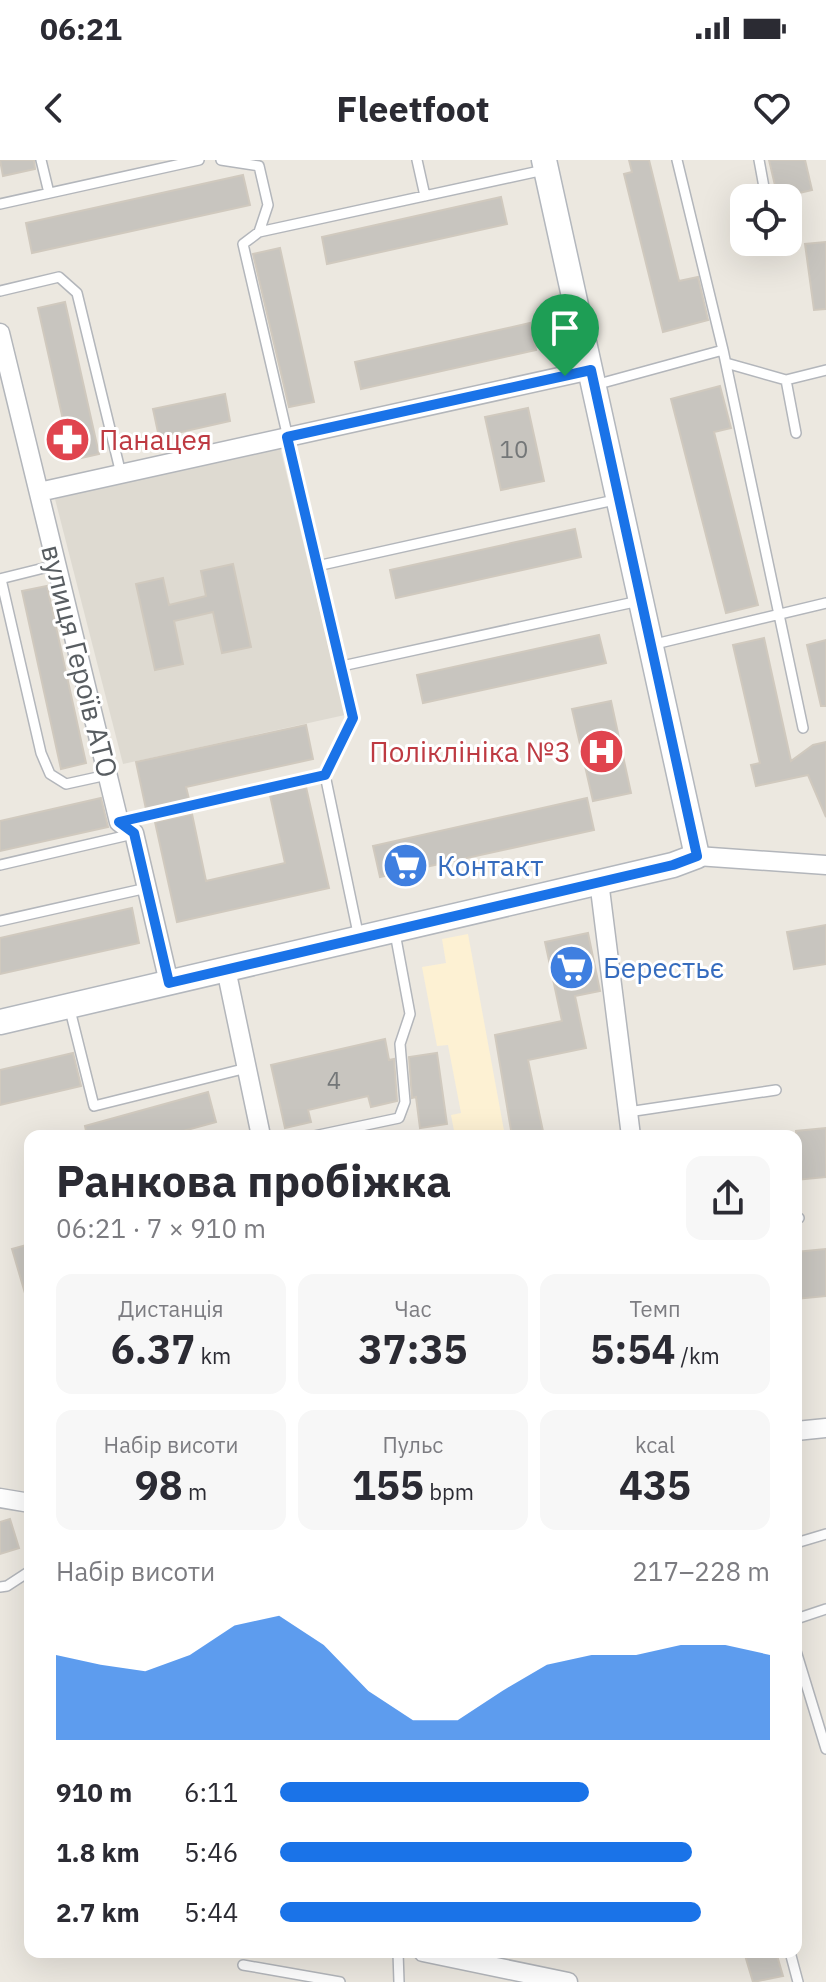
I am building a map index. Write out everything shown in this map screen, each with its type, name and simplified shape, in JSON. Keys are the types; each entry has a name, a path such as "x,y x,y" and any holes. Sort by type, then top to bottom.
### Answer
{"street":[{"path":"546,165 697,856"},
{"name":"вулиця Героїв АТО","path":"0,333 107,775 147,888 169,983"},
{"path":"39,492 287,437 592,377"},
{"path":"0,1022 673,865 697,856 826,865"},
{"path":"599,881 630,1130"},
{"path":"226,969 260,1130"},
{"path":"802,1430 826,1428"},
{"path":"0,1498 24,1505"},
{"path":"452,1958 568,1982"}],"lane":[{"path":"41,160 49,193"},
{"path":"0,204 199,160"},
{"path":"221,160 259,166 268,205 259,232"},
{"path":"417,160 425,196"},
{"path":"677,160 726,363 803,728"},
{"path":"759,160 763,184"},
{"path":"359,938 325,775 353,718 243,244 259,232 425,196 546,165"},
{"path":"0,291 59,277 77,293 121,474"},
{"path":"592,377 723,350"},
{"path":"726,363 786,380 826,370"},
{"path":"786,380 796,433"},
{"path":"317,566 619,499"},
{"path":"56,565 0,579 41,753 50,774 66,784 107,775"},
{"path":"342,666 641,600"},
{"path":"651,645 826,603"},
{"path":"0,865 325,775"},
{"path":"0,921 147,888"},
{"path":"342,1130 399,1118 405,1102 400,1044 410,1014 394,930"},
{"path":"69,1006 94,1106 247,1068"},
{"path":"628,1112 776,1090"},
{"path":"802,1541 826,1534"},
{"path":"0,1587 24,1575"},
{"path":"802,1617 826,1609"},
{"path":"802,1671 826,1749"},
{"path":"398,1958 399,1982"},
{"path":"792,1958 798,1982"},
{"path":"243,1965 340,1982"}],"shaded area":[{"path":"280,447 345,715 123,764 55,499"},
{"path":"468,934 504,1130 454,1130 451,1115 461,1113 448,1045 437,1046 422,967 446,963 442,939"}],"building":[{"path":"0,160 34,160 35,169 3,176"},
{"path":"629,160 649,160 679,281 698,277 708,320 663,332 624,174 632,172"},
{"path":"769,160 805,160 812,190 802,192 802,184 775,184"},
{"path":"243,175 250,205 32,253 26,223"},
{"path":"501,197 507,224 327,264 322,237"},
{"path":"826,242 826,309 814,310 805,244"},
{"path":"280,248 314,402 289,407 253,254"},
{"path":"65,302 99,454 72,460 38,308"},
{"path":"530,323 536,350 361,389 355,362"},
{"path":"720,386 731,428 714,432 758,605 726,613 671,399"},
{"path":"225,394 230,421 159,437 153,409"},
{"path":"528,408 544,481 501,490 485,417"},
{"path":"575,529 581,557 396,598 390,570"},
{"path":"233,564 251,647 222,653 213,612 174,621 183,664 155,670 136,584 163,578 169,605 206,596 201,571"},
{"path":"47,586 86,763 61,769 22,591"},
{"path":"599,635 606,663 423,703 417,675"},
{"path":"764,638 791,761 813,745 826,742 826,817 808,775 756,786 751,765 760,763 733,645"},
{"path":"826,640 826,706 821,706 807,645"},
{"path":"611,701 631,793 593,801 572,709"},
{"path":"306,725 313,759 186,787 189,799 146,809 136,762"},
{"path":"306,787 329,888 177,922 155,822 192,814 206,881 285,863 270,795"},
{"path":"101,798 108,827 0,851 0,821"},
{"path":"587,798 594,830 380,877 373,846"},
{"path":"132,908 139,943 0,974 0,938"},
{"path":"826,925 826,964 794,969 787,932"},
{"path":"588,933 600,991 575,996 586,1048 528,1060 543,1130 511,1130 495,1035 562,1021 545,942"},
{"path":"385,1039 389,1060 394,1059 397,1101 371,1107 368,1096 308,1110 311,1122 285,1128 271,1065"},
{"path":"73,1053 81,1086 0,1105 0,1070"},
{"path":"437,1053 447,1124 420,1128 416,1097 412,1098 409,1057"},
{"path":"208,1092 216,1122 187,1130 86,1130 85,1126"},
{"path":"826,1128 826,1177 802,1179 802,1130"},
{"path":"24,1246 24,1290 12,1249"},
{"path":"826,1249 826,1296 802,1298 802,1251"},
{"path":"10,1519 19,1548 0,1554 0,1522"},
{"path":"746,1958 778,1958 783,1976 753,1982"}],"place":[{"name":"Панацея","path":"68,439"},
{"name":"Поліклініка №3","path":"602,751"},
{"name":"Контакт","path":"406,865"},
{"name":"Берестьє","path":"572,967"}],"route":[{"path":"591,370 697,856 673,865 169,983 134,833 119,822 325,775 353,718 287,437 565,376 591,370"}]}
